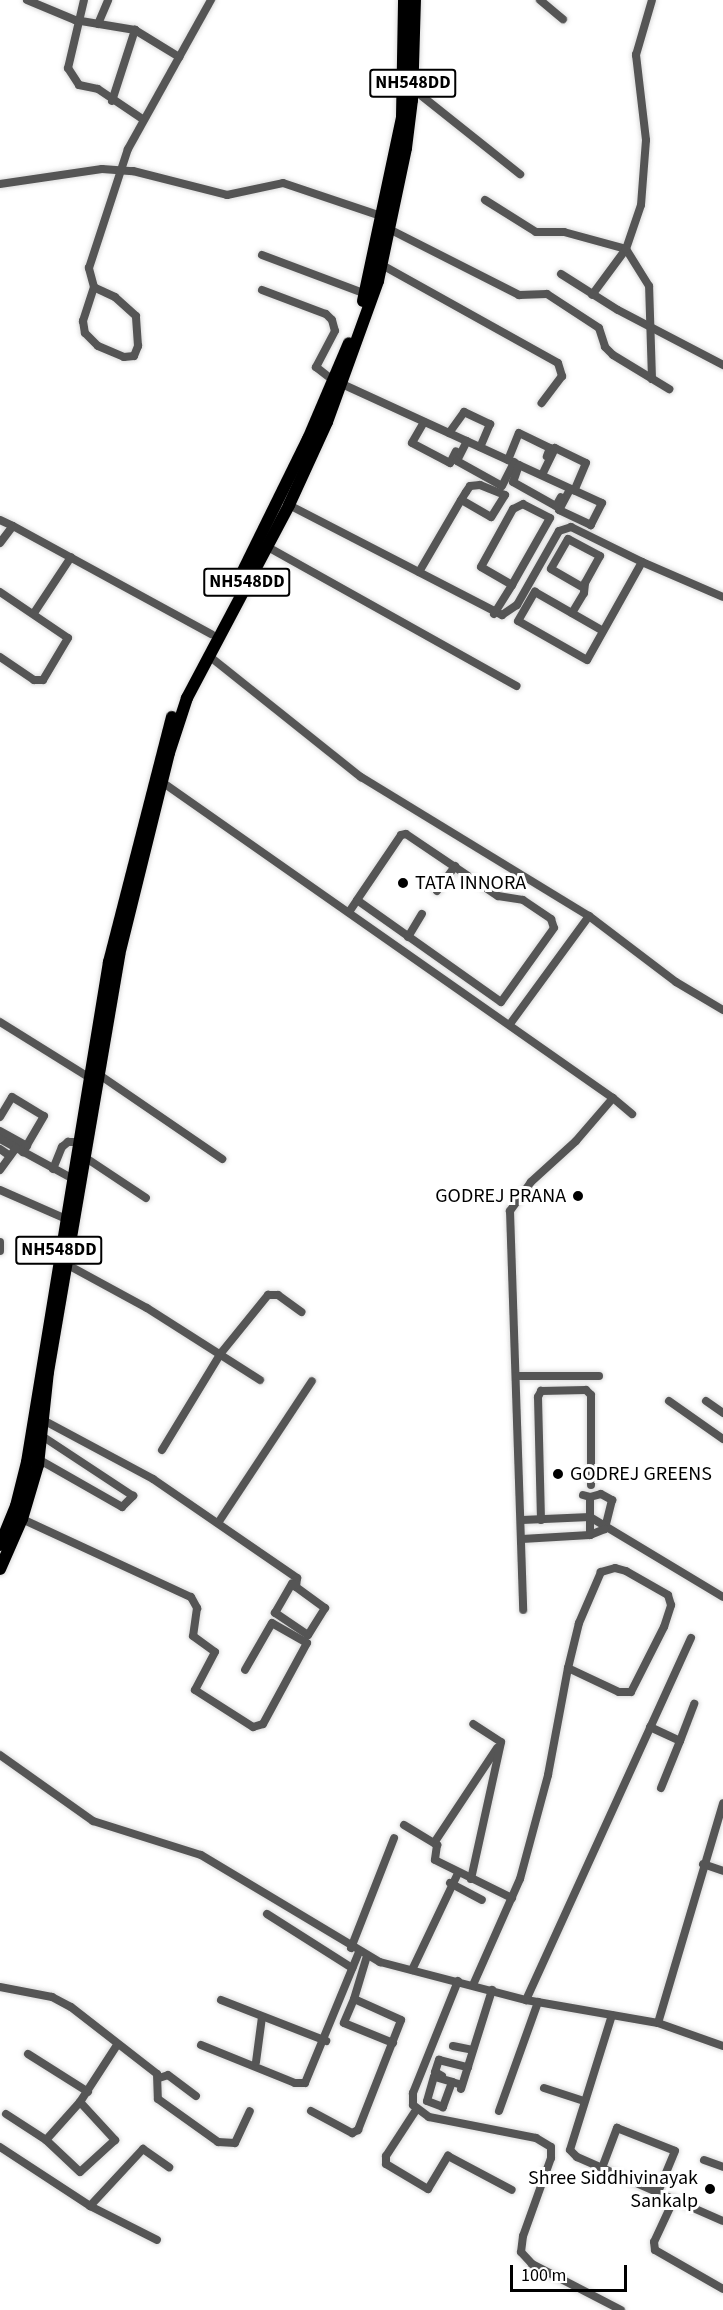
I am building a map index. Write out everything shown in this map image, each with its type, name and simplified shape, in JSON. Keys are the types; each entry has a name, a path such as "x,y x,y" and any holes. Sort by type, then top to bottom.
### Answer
{"highway":[{"name":"NH548DD","path":"0,1569 22,1519 38,1459 66,1264 86,1158 109,962 162,744 211,634 338,383 389,222 405,92 404,0"},
{"name":"NH548DD","path":"0,1545 16,1506 27,1462 79,1142 95,1077 119,955 162,782 182,710 208,655 289,505 382,265 413,89 415,0"}],"street":[{"path":"27,0 78,21 135,30 178,57"},
{"path":"84,0 68,68 79,85 98,89 111,101 144,120"},
{"path":"98,24 108,0"},
{"path":"94,287 116,297 136,316 138,346 134,356 124,357 98,346 85,333 83,321 94,287 89,268 122,170 144,120 211,0"},
{"path":"540,0 563,20"},
{"path":"592,295 626,249 641,205 646,140 636,55 652,0"},
{"path":"111,101 135,30"},
{"path":"413,89 520,174"},
{"path":"0,184 89,170 122,170 217,194 283,183 389,222 519,295 547,294 599,328 608,351 669,389"},
{"path":"485,200 536,232 564,232 626,249 649,286 652,379"},
{"path":"262,255 366,294"},
{"path":"382,265 558,363 562,376 542,403"},
{"path":"561,274 592,295 723,365"},
{"path":"262,290 326,314 333,320 334,331 316,367 338,383 540,474 570,489 602,503 591,525 559,510 570,489 586,463 555,448 540,474"},
{"path":"449,433 464,412 490,424 480,447"},
{"path":"424,422 412,443 450,463 465,440"},
{"path":"540,474 550,448 519,434 513,462 513,482 556,506 570,489"},
{"path":"465,440 457,461 502,486 513,462"},
{"path":"419,572 461,500 474,484 505,495 491,517 461,500"},
{"path":"494,614 512,585 550,518 523,504 513,509 481,567 512,585"},
{"path":"289,505 419,572 494,614 502,615 517,605 554,538 564,527 723,597"},
{"path":"0,520 211,634"},
{"path":"0,543 13,526"},
{"path":"572,613 600,556 568,538 551,569 584,588"},
{"path":"266,546 517,686"},
{"path":"34,613 71,557"},
{"path":"603,631 535,592 518,621 587,660 642,562"},
{"path":"0,592 68,638 46,677 34,680 0,657"},
{"path":"208,655 361,777 588,916 676,982 723,1010"},
{"path":"162,782 510,1024 614,1098 632,1114"},
{"path":"349,912 357,900 403,833 498,896 523,900 551,919 554,928 501,1002 357,900"},
{"path":"437,891 455,866"},
{"path":"408,937 422,914"},
{"path":"510,1024 588,916"},
{"path":"0,1022 95,1077 222,1159"},
{"path":"0,1117 12,1097 44,1116 19,1151 0,1170"},
{"path":"523,1610 522,1520 510,1211 531,1182 576,1141 614,1098"},
{"path":"0,1131 19,1151"},
{"path":"0,1139 73,1179"},
{"path":"53,1169 62,1147 68,1142 79,1142"},
{"path":"0,1149 19,1151"},
{"path":"86,1158 146,1198"},
{"path":"0,1191 66,1219"},
{"path":"0,1242 0,1251"},
{"path":"66,1264 221,1353 260,1380"},
{"path":"162,1450 221,1353 268,1295 278,1295 301,1312"},
{"path":"516,1376 599,1376"},
{"path":"218,1523 312,1382"},
{"path":"541,1520 538,1397 541,1391 586,1390 591,1395 591,1485"},
{"path":"669,1401 723,1439"},
{"path":"706,1401 723,1413"},
{"path":"44,1420 112,1454 218,1523 297,1578 296,1585"},
{"path":"38,1459 122,1507 133,1496 42,1436"},
{"path":"590,1535 590,1517 586,1496 601,1494 612,1500 605,1529"},
{"path":"522,1520 590,1517 605,1529 723,1597"},
{"path":"22,1519 191,1597 197,1608 193,1636 216,1652 195,1690 253,1727 263,1724 308,1644 272,1623 245,1670"},
{"path":"522,1539 590,1535 605,1529"},
{"path":"473,1985 512,1898 548,1775 568,1668 579,1623 601,1572 615,1568 626,1571 668,1595 671,1605 664,1627 631,1692 619,1692 568,1668"},
{"path":"292,1584 296,1585 325,1608 308,1635 274,1613 292,1584"},
{"path":"526,2000 691,1638"},
{"path":"661,1788 694,1704"},
{"path":"473,1724 501,1742"},
{"path":"650,1728 680,1741"},
{"path":"501,1742 435,1843 435,1860 512,1898"},
{"path":"471,1879 501,1742"},
{"path":"0,1755 93,1821 201,1855 359,1952 412,1970 526,2000 658,2024 723,2046"},
{"path":"658,2024 703,1864 721,1815 723,1803"},
{"path":"404,1825 435,1843"},
{"path":"201,2045 301,2084 308,2080 326,2041 359,1952 394,1838"},
{"path":"703,1864 723,1871"},
{"path":"412,1970 450,1883 458,1873"},
{"path":"450,1883 482,1900"},
{"path":"267,1914 352,1968"},
{"path":"359,1952 354,1999 344,2024 393,2043"},
{"path":"458,1981 412,2093 416,2110 386,2156 386,2164 428,2189 448,2156 513,2190"},
{"path":"0,1987 61,2000 159,2078"},
{"path":"462,2085 492,1990"},
{"path":"312,2111 352,2133 358,2130 393,2043 401,2020 354,1999"},
{"path":"221,2000 326,2041"},
{"path":"499,2111 538,2002"},
{"path":"612,2015 570,2150 602,2168 723,2221"},
{"path":"256,2062 262,2017"},
{"path":"46,2140 88,2092 117,2045"},
{"path":"453,2046 473,2050"},
{"path":"28,2054 88,2092"},
{"path":"462,2085 435,2074 438,2062 468,2067"},
{"path":"159,2078 168,2075 196,2096"},
{"path":"159,2078 155,2093 158,2099 224,2145 232,2145 238,2139 250,2111"},
{"path":"452,2082 462,2085"},
{"path":"544,2088 584,2101"},
{"path":"6,2114 46,2140 80,2172 111,2147 115,2140 111,2132 80,2102"},
{"path":"416,2110 429,2117 536,2138 551,2147 551,2158 523,2235 521,2252 532,2264 621,2310"},
{"path":"602,2168 617,2128 675,2151 658,2192"},
{"path":"0,2147 90,2206 157,2240"},
{"path":"90,2206 143,2149 169,2167"},
{"path":"704,2160 723,2167"},
{"path":"674,2199 654,2242 655,2250 723,2289"}],"place":[{"name":"TATA INNORA","path":"403,883"},
{"name":"GODREJ PRANA","path":"578,1196"},
{"name":"GODREJ GREENS","path":"558,1474"},
{"name":"Shree Siddhivinayak Sankalp","path":"710,2189"}]}
